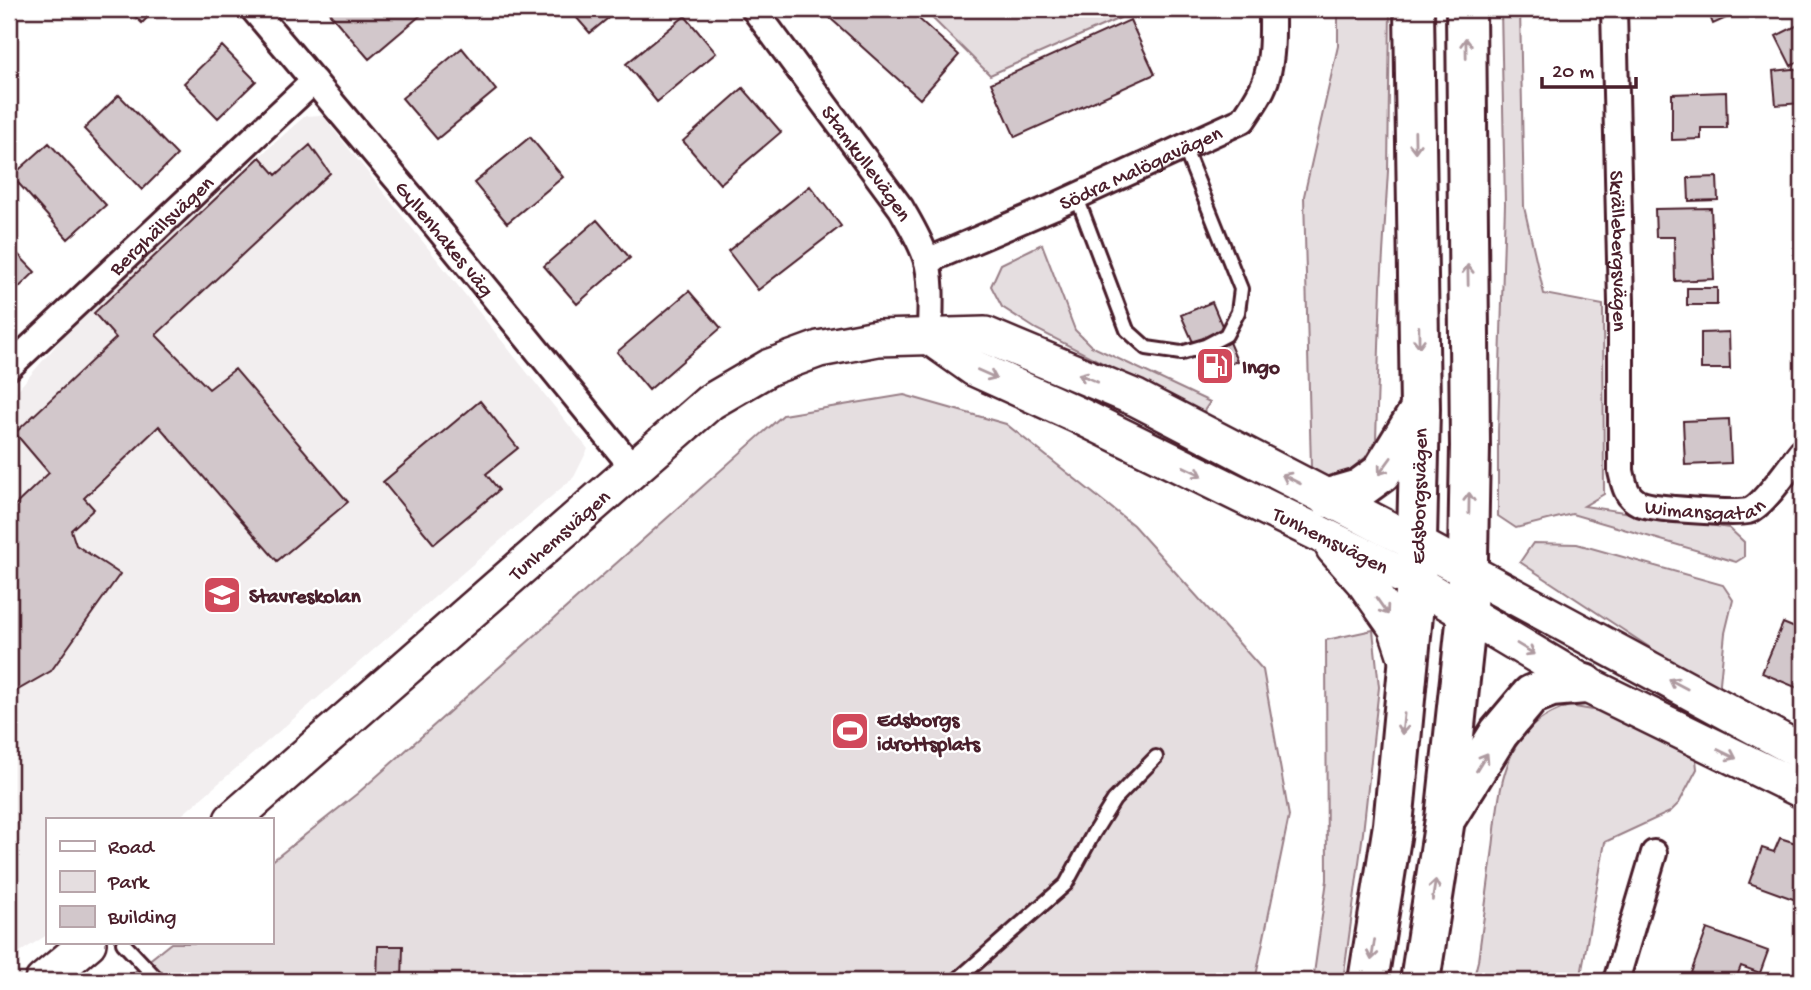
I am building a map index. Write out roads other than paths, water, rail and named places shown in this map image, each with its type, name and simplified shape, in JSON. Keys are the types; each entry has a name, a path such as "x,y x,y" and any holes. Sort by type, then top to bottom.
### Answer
{"highway":[{"name":"Edsborgsvägen","path":"1368,981 1393,825 1416,583 1420,409 1414,9"},
{"path":"1420,981 1445,819 1467,614 1470,446 1466,9"},
{"path":"1328,498 1359,489 1381,473 1420,409"},
{"path":"1445,819 1499,733 1531,695 1551,687 1585,684"}],"street":[{"name":"Gyllenhakes väg","path":"253,9 634,469"},
{"name":"Stamkullevägen","path":"754,9 901,208 918,239 927,261 930,337"},
{"name":"Södra Malögavägen","path":"927,261 1243,120 1267,77 1273,44 1272,9"},
{"name":"Skrällebergsvägen","path":"1614,9 1621,302 1621,471 1626,492"},
{"name":"Berghällsvägen","path":"9,367 314,81"},
{"name":"Tunhemsvägen","path":"234,818 710,402 770,367 819,349 905,336 985,335 1136,398 1417,544 1802,752"},
{"name":"Tunhemsvägen","path":"930,337 974,368 1078,415 1323,535 1416,583 1585,684 1802,790"},
{"name":"Wimansgatan","path":"1626,492 1638,503 1655,507 1748,510 1766,497 1802,451"},
{"path":"1323,535 1365,583 1396,627 1409,666"},
{"path":"1616,981 1654,853"},
{"path":"43,981 87,944"}],"lane":[{"path":"1076,195 1127,330 1147,348 1181,353 1205,346 1226,335 1238,312 1241,289 1184,146"},
{"path":"956,981 1066,884 1114,800 1156,757"},
{"path":"124,944 159,981"}],"place":[{"name":"Ingo","path":"1215,366"},
{"name":"Stavreskolan","path":"222,595"},
{"name":"Edsborgs idrottsplats","path":"850,731"}]}
